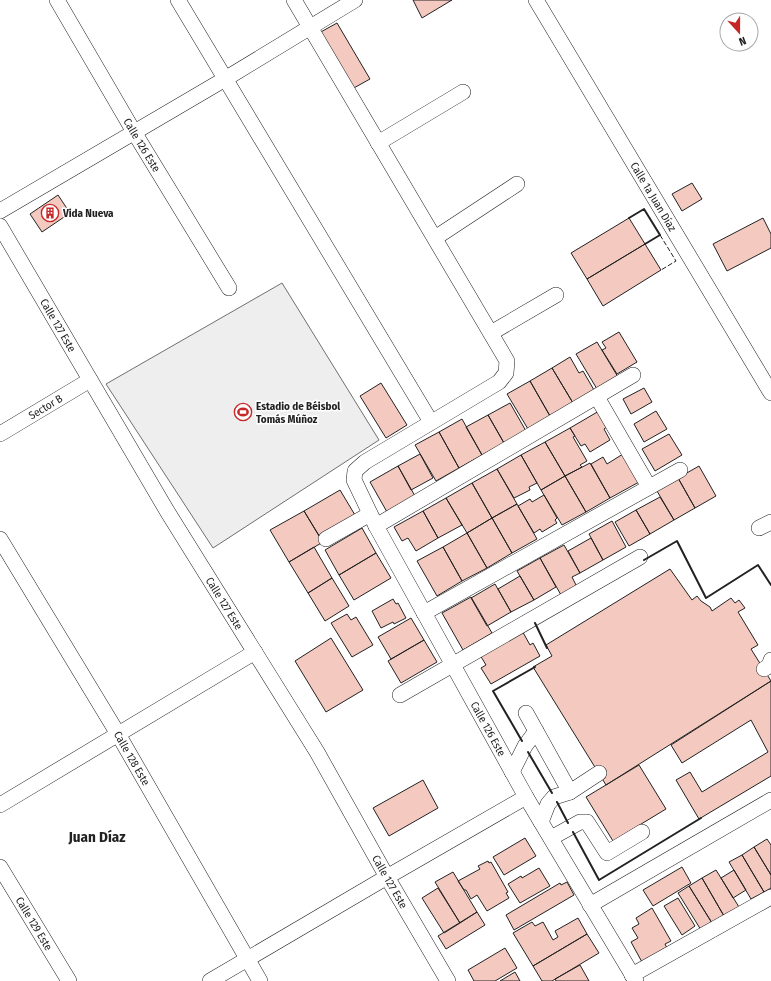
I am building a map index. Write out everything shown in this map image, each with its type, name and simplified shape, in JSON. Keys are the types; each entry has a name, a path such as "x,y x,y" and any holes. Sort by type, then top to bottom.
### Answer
{"street":[{"name":"Calle 126 Este","path":"57,0 134,132 229,288"},
{"path":"178,0 431,422 499,382 506,373 507,361 294,0"},
{"path":"0,211 225,79 355,0"},
{"name":"Calle 1a Juan Díaz","path":"536,0 771,393"},
{"path":"378,143 463,92"},
{"path":"435,238 518,184"},
{"name":"Calle 127 Este","path":"0,226 168,511 317,752 387,877 448,981"},
{"path":"491,333 556,295"},
{"path":"326,539 373,520 597,397 633,375"},
{"name":"Sector B","path":"0,434 90,380"},
{"path":"597,397 649,487"},
{"name":"Calle 126 Este","path":"431,422 365,462 355,471 354,480 373,520 526,797 634,978"},
{"path":"424,613 680,470"},
{"name":"Calle 128 Este","path":"0,539 118,734 260,981"},
{"path":"400,695 640,557"},
{"path":"0,805 255,652"},
{"path":"526,713 570,792"},
{"path":"512,772 525,746 536,730"},
{"path":"541,822 548,804 554,797 570,792 599,773"},
{"path":"210,981 526,797"},
{"path":"590,904 771,800"},
{"path":"550,838 580,822 587,822 607,853 642,832"},
{"name":"Calle 129 Este","path":"0,867 69,981"},
{"path":"634,978 771,897"}],"shaded area":[{"name":"Estadio de Béisbol Tomás Múñoz","path":"282,283 379,440 213,548 106,384"}],"building":[{"path":"413,0 452,0 422,18"},
{"path":"337,23 370,79 352,89 319,33"},
{"path":"692,183 702,199 682,211 672,194"},
{"name":"Vida Nueva","path":"58,195 70,213 42,232 30,214"},
{"path":"629,218 645,244 587,279 571,253"},
{"path":"763,218 771,234 771,248 727,271 713,244"},
{"path":"645,244 661,270 603,306 587,279"},
{"path":"619,332 637,362 617,374 602,350 606,348 602,342"},
{"path":"597,342 618,377 597,389 576,354"},
{"path":"570,357 579,373 583,371 594,390 573,403 552,368"},
{"path":"552,368 573,403 550,416 530,381"},
{"path":"530,381 550,416 528,429 507,394"},
{"path":"381,383 407,425 386,438 360,396"},
{"path":"644,388 652,402 631,414 623,399"},
{"path":"510,403 526,431 504,443 488,415"},
{"path":"599,411 608,426 604,429 610,440 590,452 585,444 581,446 570,428"},
{"path":"656,411 667,429 644,442 634,424"},
{"path":"488,415 504,443 482,455 466,427"},
{"path":"462,419 482,455 459,468 439,432"},
{"path":"570,428 575,436 573,437 587,461 580,465 582,467 565,476 545,442"},
{"path":"439,432 459,468 436,481 415,445"},
{"path":"669,434 682,455 655,471 642,449"},
{"path":"545,442 565,476 541,490 521,455"},
{"path":"420,454 433,478 411,490 398,466"},
{"path":"623,454 639,482 610,498 591,464 603,457 607,464"},
{"path":"521,455 537,483 529,487 530,490 514,498 497,469"},
{"path":"590,463 610,498 586,512 565,476"},
{"path":"398,466 415,496 387,512 370,482"},
{"path":"699,466 716,496 695,508 678,478"},
{"path":"497,469 517,504 492,518 472,483"},
{"path":"565,476 586,512 562,525 541,490"},
{"path":"678,478 695,508 674,520 657,491"},
{"path":"472,483 492,518 467,533 446,498"},
{"path":"340,490 355,515 319,536 304,511"},
{"path":"544,495 557,518 555,520 557,523 542,532 540,529 534,533 518,506 530,499 532,502"},
{"path":"660,497 674,520 650,534 636,510"},
{"path":"446,498 462,525 438,538 423,511"},
{"path":"517,504 537,539 512,553 492,518"},
{"path":"636,510 650,534 629,546 615,522"},
{"path":"304,511 323,542 289,562 270,530"},
{"path":"423,511 438,538 416,551 408,538 402,541 394,527"},
{"path":"492,518 512,553 487,568 467,533"},
{"path":"612,521 626,547 603,560 589,534"},
{"path":"362,528 376,553 339,575 325,550"},
{"path":"467,533 487,568 462,581 443,547"},
{"path":"591,538 603,560 580,573 568,551"},
{"path":"564,545 580,573 572,577 577,587 561,595 540,558"},
{"path":"314,547 332,578 308,593 289,562"},
{"path":"443,547 462,581 437,596 417,561"},
{"path":"376,553 391,578 354,600 339,575"},
{"path":"540,558 556,587 534,600 517,571"},
{"path":"670,569 692,600 697,596 701,601 710,607 712,611 731,598 735,603 739,600 745,608 738,612 758,645 751,649 771,681 606,785 533,667 552,656 546,645"},
{"path":"520,576 534,600 511,612 498,589"},
{"path":"332,578 349,606 325,621 308,593"},
{"path":"495,584 511,612 487,626 471,598"},
{"path":"471,597 492,633 463,650 442,613"},
{"path":"393,599 396,604 398,603 406,618 381,628 372,611"},
{"path":"347,614 351,620 356,617 373,645 352,657 331,623"},
{"path":"411,618 424,640 391,659 378,637"},
{"path":"520,627 530,645 533,643 540,656 491,684 481,668 486,665 480,655"},
{"path":"331,638 363,690 326,712 295,661"},
{"path":"424,640 437,662 401,683 388,661"},
{"path":"771,681 771,776 699,819 676,780 690,772 702,792 768,752 751,720 682,763 671,745"},
{"path":"639,765 666,809 613,841 586,797"},
{"path":"423,780 438,808 389,836 373,808"},
{"path":"525,838 536,856 504,875 493,857"},
{"path":"767,839 771,845 771,875 754,847"},
{"path":"754,847 771,875 771,888 764,892 742,855"},
{"path":"742,855 764,892 751,899 729,862"},
{"path":"488,861 489,863 491,862 508,892 506,893 509,898 487,911 477,895 471,899 466,890 464,890 458,881 480,869 478,866"},
{"path":"682,867 691,883 653,906 643,890"},
{"path":"539,868 550,886 520,903 508,884"},
{"path":"716,870 739,907 724,916 702,878"},
{"path":"734,870 746,890 733,898 721,878"},
{"path":"453,872 477,912 460,923 435,882"},
{"path":"702,878 724,916 712,923 689,886"},
{"path":"567,882 574,895 514,930 506,915 560,883 561,885"},
{"path":"689,886 712,923 701,930 678,893"},
{"path":"438,888 460,923 444,933 422,898"},
{"path":"678,898 695,926 682,935 664,906"},
{"path":"652,908 671,941 665,944 667,948 642,962 631,942 638,938 632,928 639,924 636,918"},
{"path":"477,912 485,925 446,949 438,936"},
{"path":"578,918 587,934 533,966 513,933 532,922 535,926 543,922 553,940 558,937 555,931"},
{"path":"587,934 599,953 552,981 542,981 533,966"},
{"path":"505,948 517,968 495,981 474,981 468,970"},
{"path":"580,965 589,981 556,981 555,979"},
{"path":"515,972 520,981 500,981"}],"fence":[{"path":"660,235 676,261 661,270"}],"wall":[{"path":"629,218 644,209 660,235 645,244"},
{"path":"644,560 677,541 706,598 758,565 771,585"},
{"path":"535,623 547,648"},
{"path":"522,741 493,691 535,667"},
{"path":"528,752 552,793"},
{"path":"557,802 568,823"},
{"path":"573,832 599,880 701,818"}],"place":[{"name":"Vida Nueva","path":"50,213"},
{"name":"Estadio de Béisbol Tomás Múñoz","path":"243,412"}],"district":[{"name":"Juan Díaz","path":"97,837"}]}
